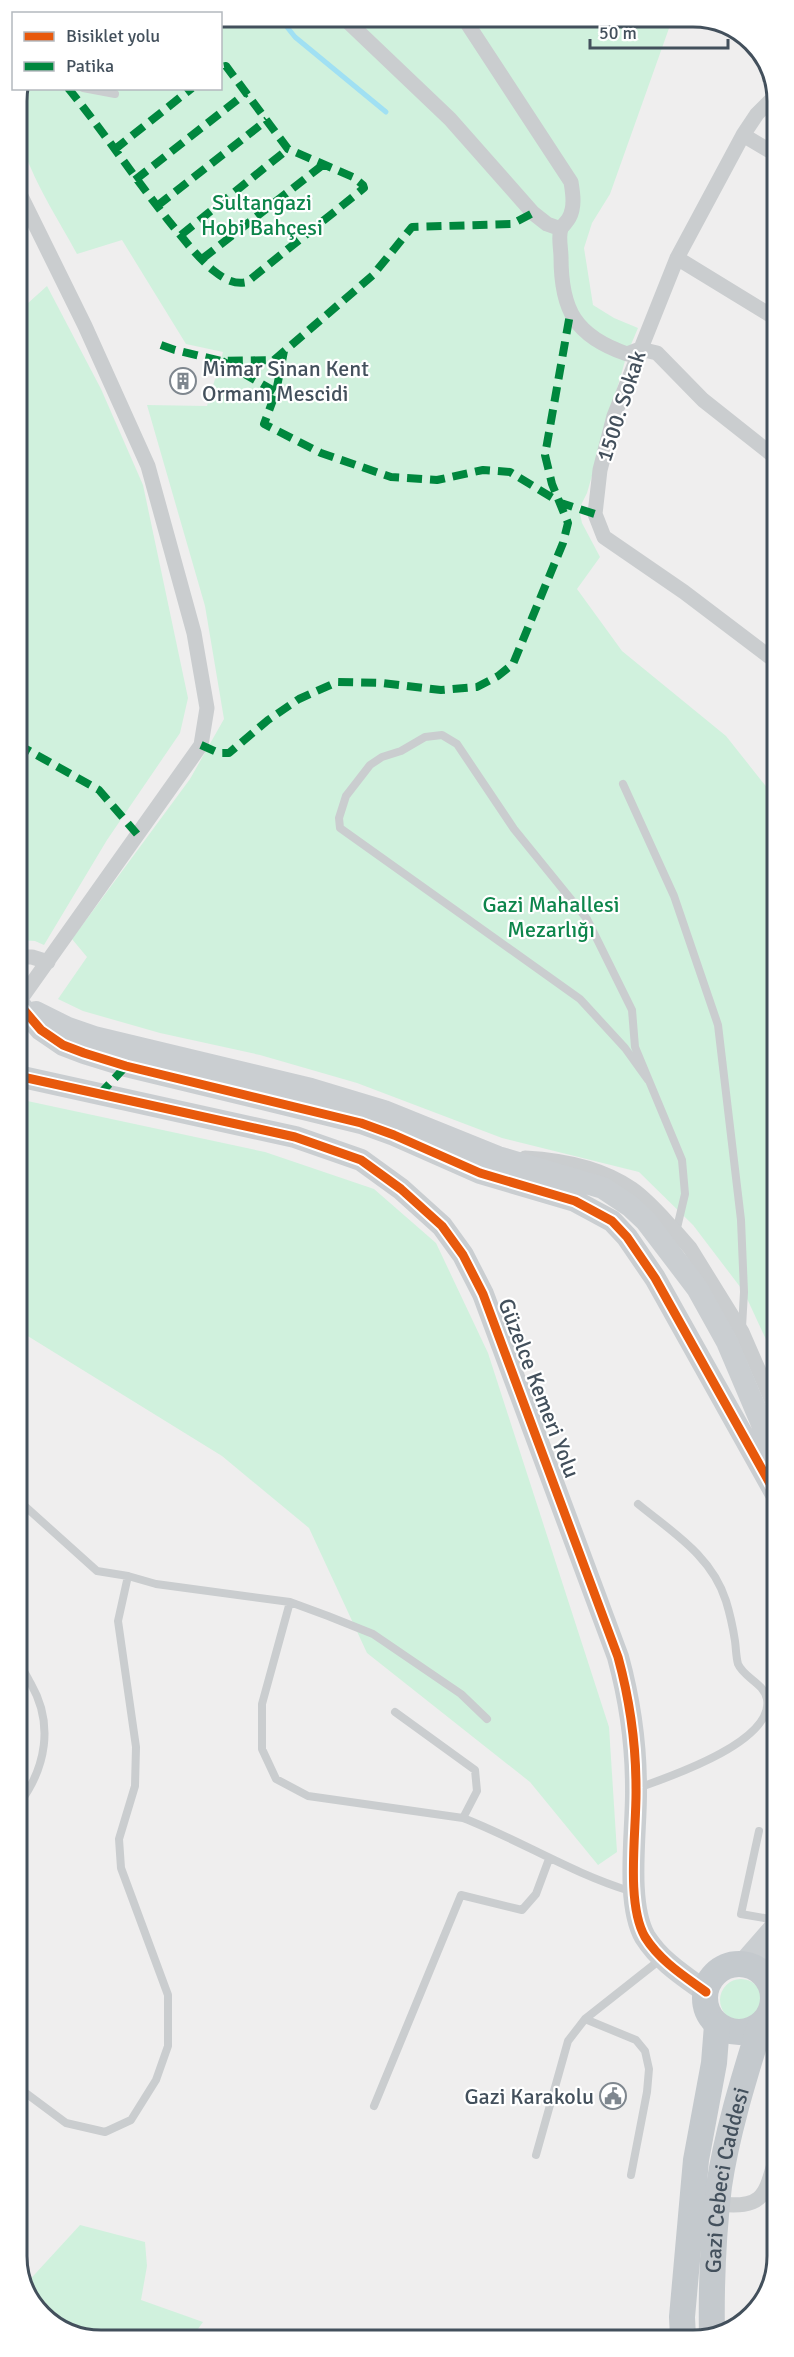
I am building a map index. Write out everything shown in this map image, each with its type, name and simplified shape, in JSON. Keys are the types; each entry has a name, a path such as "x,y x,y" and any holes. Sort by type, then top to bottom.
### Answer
{"main road":[{"path":"767,1977 754,1967 732,1964 713,1976 706,1992 706,2007 717,2025 738,2033 767,2028"},
{"name":"Gazi Cebeci Caddesi","path":"683,2330 696,2160 714,2063 717,2025"},
{"name":"Gazi Cebeci Caddesi","path":"712,2327 711,2295 719,2186 741,2087 767,2032"}],"street":[{"path":"354,27 450,119 533,213 547,224 561,229"},
{"path":"470,27 571,182 572,213 561,229 561,280 570,314 587,334 611,349 627,354 639,349 657,353 703,400 767,451"},
{"name":"1500. Sokak","path":"767,104 743,135 677,258 614,416 600,470 595,514 603,537 684,592 767,654"},
{"path":"743,135 767,149"},
{"path":"27,208 85,326 148,466 194,633 207,708 201,745 27,991"},
{"path":"677,258 767,313"},
{"path":"27,957 48,962"},
{"path":"27,1008 68,1028 94,1037 310,1089 384,1111 498,1157 603,1188 630,1206 673,1241 690,1248 742,1332 767,1389"},
{"path":"27,1014 41,1030 63,1045 84,1053 361,1123 480,1173 575,1201 612,1221 627,1237 655,1278 767,1478"},
{"name":"Güzelce Kemeri Yolu","path":"27,1078 306,1141 361,1160 401,1189 442,1226 463,1255 483,1294 618,1657 629,1699 634,1738 636,1788 634,1892 645,1936 662,1958 706,1992"},
{"path":"655,1278 673,1241"},
{"path":"673,1241 716,1318 767,1436"},
{"path":"743,1964 767,1936"},
{"path":"718,2204 741,2207 754,2203 762,2196 767,2187"}],"lane":[{"path":"94,90 115,94"},
{"path":"648,1080 625,1048 580,999 340,828 339,818 346,796 370,765 425,737 442,735 457,744 514,829 587,919 632,1010 635,1047 682,1160 685,1194 673,1241"},
{"path":"623,784 674,896 718,1025 741,1220 744,1292 742,1332"},
{"path":"636,1788 688,1770 736,1746 755,1728 763,1715 767,1701 764,1691 738,1665 725,1599 713,1571 696,1550 638,1504"},
{"path":"27,1508 97,1570 156,1584 290,1602 373,1634 461,1694 488,1719"},
{"path":"27,2094 66,2123 105,2132 131,2120 156,2080 168,2046 168,1995 121,1868 119,1839 135,1786 136,1747 118,1621 128,1576"},
{"path":"290,1602 262,1704 262,1749 276,1779 308,1796 463,1818 605,1884 634,1892"},
{"path":"27,1677 40,1699 46,1730 42,1759 27,1792"},
{"path":"395,1712 475,1770 477,1791 463,1818"},
{"path":"759,1831 741,1914 767,1918"},
{"path":"374,2106 461,1895 522,1910 536,1894 549,1859"},
{"path":"536,2155 568,2041 585,2019 662,1958"},
{"path":"585,2019 636,2040 645,2051 649,2068 647,2092 631,2175"}],"green space":[{"path":"222,27 669,27 610,194 592,223 584,248 593,305 614,318 638,328 627,354 587,493 579,509 582,523 600,557 577,589 622,651 726,736 767,788 767,1342 744,1292 693,1225 639,1172 502,1138 357,1083 260,1055 160,1033 83,1011 58,999 87,957 72,939 190,779 224,719 205,606 147,405 207,406 223,352 186,344 122,240 77,254 27,158 28,90 222,90"},
{"path":"47,286 101,389 143,485 188,698 180,733 107,840 44,945 27,941 27,304"},
{"path":"27,1101 265,1152 374,1189 436,1243 488,1353 609,1727 617,1852 598,1865 530,1782 367,1653 309,1528 222,1456 27,1336"},
{"path":"741,1979 749,1980 756,1985 761,1992 761,2008 756,2015 749,2020 741,2021 733,2020 726,2015 721,2008 720,2000 721,1992 726,1985 733,1980"},
{"path":"80,2225 145,2242 147,2266 141,2300 203,2322 197,2330 96,2330 82,2327 52,2312 39,2297 31,2278"}],"waterway":[{"path":"287,27 295,37 386,112"}],"marked path":[{"path":"70,90 155,204 196,253 222,277 243,283 364,188 353,177 288,149 226,66 222,67"},
{"path":"114,150 189,90"},
{"path":"135,180 246,93"},
{"path":"157,206 267,120"},
{"path":"181,235 288,149"},
{"path":"202,259 324,164"},
{"path":"161,345 221,361 274,360 373,275 412,227 512,224 533,213"},
{"path":"201,745 219,753 229,753 268,720 299,699 337,682 382,683 441,690 477,687 498,676 513,664 563,543 568,523 552,484 545,455 570,314"},
{"path":"284,351 276,392 264,424 321,453 391,477 437,480 483,470 510,472 561,503 595,514"},
{"path":"222,361 276,392"},
{"path":"27,750 99,790 137,834"},
{"path":"99,1095 126,1066"}],"cycle path":[{"path":"27,1014 41,1030 63,1045 84,1053 126,1066 361,1123 480,1173 575,1201 612,1221 627,1237 655,1278 767,1478"},
{"path":"27,1078 295,1137 361,1160 401,1189 442,1226 463,1255 483,1294 618,1657 629,1706 635,1755 636,1804 633,1864 635,1905 639,1922 651,1946 673,1967 706,1992"}],"place":[{"name":"Mimar Sinan Kent Ormanı Mescidi","path":"183,381"},
{"name":"Gazi Karakolu","path":"613,2096"}],"park label":[{"name":"Sultangazi Hobi Bahçesi","path":"262,214"},
{"name":"Gazi Mahallesi Mezarlığı","path":"551,916"}]}
